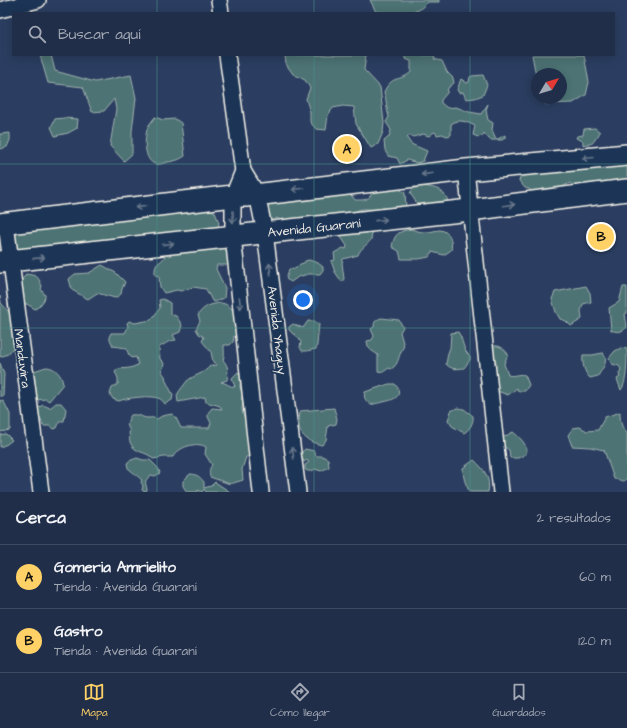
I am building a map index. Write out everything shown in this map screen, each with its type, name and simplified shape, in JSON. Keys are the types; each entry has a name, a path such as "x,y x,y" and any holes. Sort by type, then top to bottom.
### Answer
{"main road":[{"path":"3,224 466,170 627,155"},
{"name":"Avenida Guaraní","path":"5,262 470,210 627,190"}],"street":[{"path":"0,10 38,0"},
{"path":"219,0 221,12"},
{"name":"Avenida Yhaguy","path":"227,56 243,172 257,194 265,233 298,492"},
{"path":"466,170 502,492"},
{"path":"243,172 233,196 233,236 261,492"},
{"name":"Manduvira","path":"3,224 5,262 41,492"}],"green space":[{"path":"370,0 439,0 439,2 428,2 419,10 410,12 376,12"},
{"path":"40,56 51,56 55,71 95,82 131,75 136,98 132,131 132,154 124,161 110,146 116,109 114,99 104,111 92,112 83,87 48,83"},
{"path":"285,56 366,56 364,70 380,87 384,123 383,132 378,144 371,148 356,124 354,107 343,106 333,108 328,115 326,130 316,129 310,122 310,112 306,99 310,88 305,80 293,74 286,64"},
{"path":"405,56 435,56 434,59 442,61 447,72 453,78 454,83 448,88 447,93 441,100 441,103 447,108 456,107 469,112 481,114 488,104 486,110 488,120 493,123 492,130 495,138 498,139 505,135 505,138 502,140 490,140 484,133 483,136 478,137 473,135 475,126 466,122 457,121 451,124 451,135 437,135 434,132 429,136 423,134 413,137 410,135 407,138 411,144 427,151 423,161 417,163 407,160 400,164 397,158 388,156 385,150 384,141 389,137 391,130 386,122 389,117 384,92 393,80 404,77 411,72 411,61 405,59"},
{"path":"532,56 584,56 589,82 586,95 573,103 567,103 567,68 534,68"},
{"path":"483,75 487,85 483,95 466,99 463,92 459,93 457,90 461,79 467,83 472,76"},
{"path":"155,117 163,120 175,119 181,123 185,156 177,160 159,164 155,164 150,160 147,156 145,139 147,129"},
{"path":"55,119 78,119 77,128 68,133 55,136 51,127"},
{"path":"595,128 600,132 592,143 583,145 583,141 576,138 577,136 583,135 584,129"},
{"path":"10,133 10,140 7,147 0,149 0,134"},
{"path":"627,155 627,186 577,189 570,183 551,192 548,189 534,193 525,188 519,181 521,175"},
{"path":"418,185 436,188 446,196 448,201 446,203 417,206 410,193"},
{"path":"398,188 405,193 406,207 382,210 363,209 354,213 319,218 313,216 301,224 282,221 277,218 272,221 265,220 262,193 310,199 313,197 349,192 355,200 361,200 370,197 372,191"},
{"path":"209,209 215,212 219,223 216,233 2,251 0,248 1,234"},
{"path":"369,227 372,237 371,240 358,255 343,259 344,279 342,282 335,272 331,261 335,260 334,253 343,248 346,249 347,246 341,237 342,233"},
{"path":"411,229 426,232 438,230 443,231 450,238 452,244 451,250 444,255 432,252 429,257 419,259 401,259 399,251 392,247 394,239 400,232"},
{"path":"226,246 228,264 217,265 216,269 225,288 224,298 215,302 212,301 206,289 193,287 181,291 177,290 164,293 160,287 159,276 155,275 155,267 165,256 174,250"},
{"path":"309,260 318,263 323,267 320,274 308,274 298,277 291,282 286,279 289,269 295,269 300,264"},
{"path":"102,265 116,273 125,282 121,294 115,298 97,293 88,299 72,290 69,279 75,274 89,273"},
{"path":"26,274 38,278 42,286 41,289 45,295 43,301 35,309 27,304 22,304 20,283"},
{"path":"586,286 590,293 591,302 583,304 581,311 582,319 571,326 566,321 560,319 552,299 555,292"},
{"path":"623,287 627,287 627,313 625,314 627,327 622,331 616,332 611,330 609,308 619,302"},
{"path":"0,296 1,303 10,313 15,345 8,354 0,357"},
{"path":"163,299 170,303 170,314 176,316 182,325 180,332 173,335 176,340 159,347 160,359 164,363 162,372 173,395 172,400 165,404 163,401 155,397 138,397 119,401 113,399 110,394 112,388 118,384 118,378 115,372 118,369 130,368 138,365 136,357 132,358 126,348 113,346 109,337 111,333 125,333 128,327 127,323 129,321 135,323 151,320 160,308 159,300"},
{"path":"221,303 231,307 235,315 239,335 234,336 233,342 230,345 224,345 223,360 228,369 228,374 227,380 221,382 235,387 232,378 238,372 241,376 240,387 243,395 241,399 243,401 243,415 253,434 251,456 246,457 242,469 243,480 230,484 210,477 210,468 212,465 205,454 206,447 202,445 188,446 179,450 173,457 153,459 151,456 138,451 132,446 130,442 130,431 128,425 131,415 157,419 162,416 172,414 176,418 181,428 209,428 211,423 208,413 212,408 222,409 220,406 206,402 205,397 178,402 177,395 187,381 205,371 210,366 217,365 213,362 211,352 202,341 204,337 199,334 196,329 200,321 198,315 200,312 208,306"},
{"path":"381,318 399,320 403,327 400,332 404,346 394,367 383,372 378,371 378,355 369,348 367,344 367,341 372,340 374,336 371,329 374,327 374,323"},
{"path":"308,321 314,321 319,324 317,345 316,349 302,351 300,347 301,342 296,335 289,330 289,327 293,324 303,328"},
{"path":"458,332 467,354 470,356 470,360 464,368 454,369 446,364 450,348 451,333"},
{"path":"493,346 504,349 508,354 504,364 508,375 525,375 529,385 525,391 518,391 517,388 508,395 497,391 493,370 496,363 491,350"},
{"path":"621,348 627,349 627,365 626,377 621,390 617,379 620,377 619,374 621,369 619,366 612,364 609,358 615,351"},
{"path":"603,353 605,356 605,362 603,367 598,376 590,378 584,367 583,355"},
{"path":"0,363 4,374 3,396 0,396"},
{"path":"46,367 52,368 58,372 63,384 49,401 46,399 37,400 33,395 26,371 34,371"},
{"path":"389,384 395,384 398,390 396,398 371,405 366,401 364,396 365,392"},
{"path":"0,400 4,402 10,414 10,430 0,432"},
{"path":"56,403 61,403 66,409 64,421 60,421 57,428 54,429 50,426 43,426 40,417 37,416 35,412 43,405 50,408"},
{"path":"334,408 337,419 336,424 328,426 326,440 322,445 305,438 299,426 300,411"},
{"path":"457,408 464,409 473,416 471,426 464,433 452,426 448,420 451,411"},
{"path":"620,412 621,424 627,433 627,479 624,481 614,479 604,450 590,447 572,446 568,435 573,428 580,427 587,431 598,430 605,417"},
{"path":"513,432 526,447 526,454 518,458 510,458 509,450 502,442 502,438"},
{"path":"6,434 12,440 0,447 0,435"},
{"path":"305,449 314,451 316,456 322,456 328,459 329,467 321,471 315,469 312,471 307,471 305,469 305,465 309,462 307,460 304,462 300,454"},
{"path":"137,458 150,460 158,468 160,473 155,476 151,475 147,479 147,490 145,492 142,490 142,480 128,468 127,463"},
{"path":"474,460 481,467 488,478 488,492 470,492 467,486 463,468"},
{"path":"190,474 196,475 204,482 204,488 211,486 215,482 230,492 206,492 204,489 202,492 198,490 198,492 187,492 183,486 183,481"}],"place":[{"name":"Gomeria Amrielito","path":"347,149"},
{"name":"Gastro","path":"601,237"}]}
